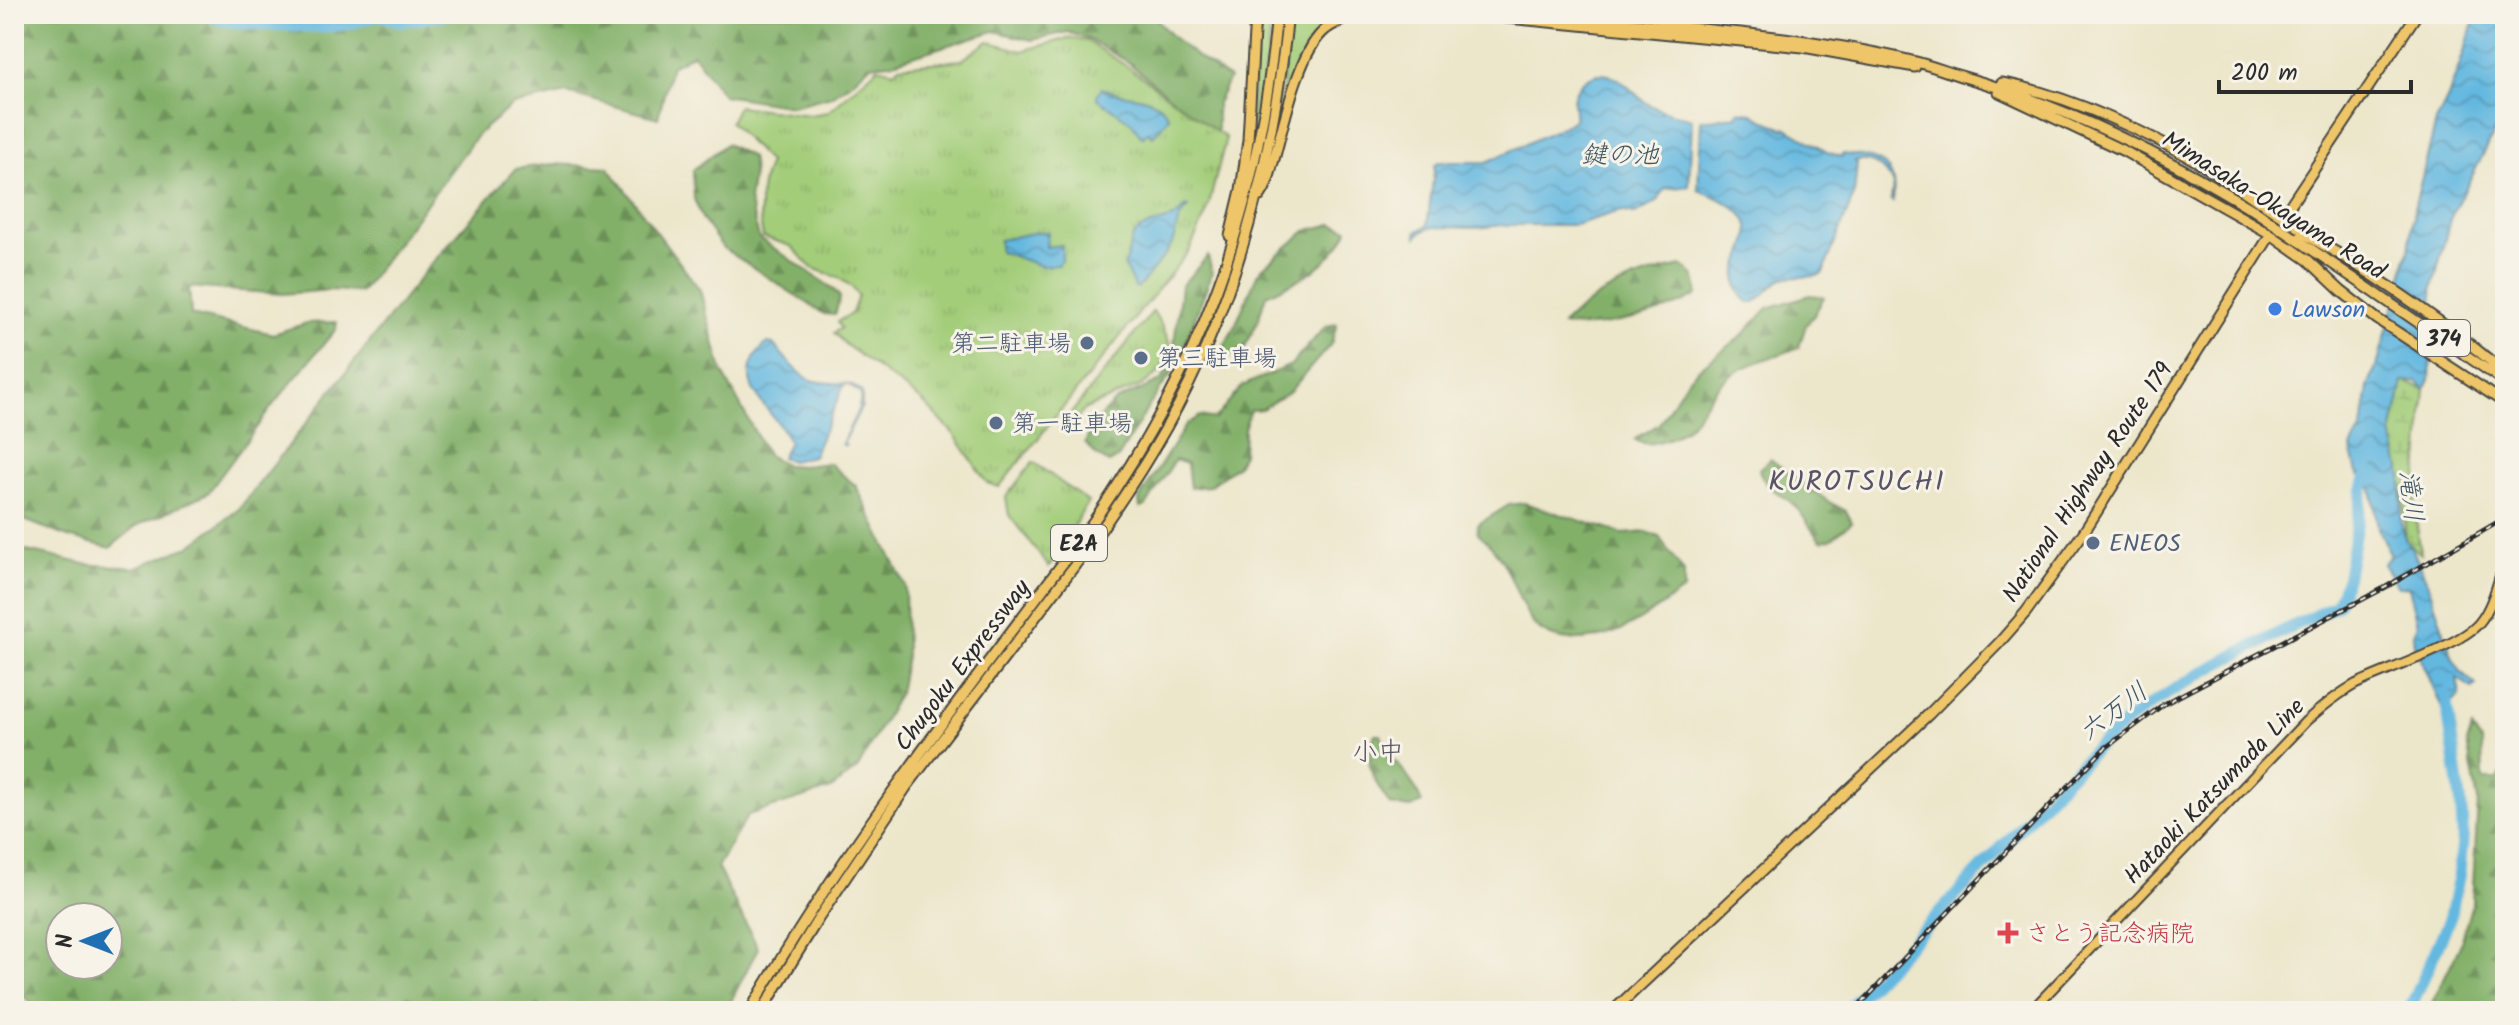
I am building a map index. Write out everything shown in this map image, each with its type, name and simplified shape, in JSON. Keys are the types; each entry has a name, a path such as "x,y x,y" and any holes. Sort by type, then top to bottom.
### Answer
{"highway":[{"path":"1215,298 1241,190 1248,140 1255,14"},
{"name":"Chugoku Expressway","path":"750,1011 812,911 898,783 1110,499 1166,406 1215,298 1243,213 1255,166 1277,14"},
{"name":"Chugoku Expressway","path":"762,1011 842,882 907,786 1091,544 1167,425 1209,340 1240,258 1256,202 1273,119 1288,14"},
{"path":"1256,202 1268,185 1286,113 1313,42 1338,22 1373,14"},
{"name":"Mimasaka-Okayama Road","path":"1467,14 1803,47 1965,77"},
{"name":"Mimasaka-Okayama Road","path":"1534,14 1805,41 1890,55 2033,99 2130,141 2193,173 2382,296 2505,382"},
{"name":"National Highway Route 179","path":"1613,1011 1929,714 2017,622 2061,567 2271,234 2417,14"},
{"path":"2033,99 2084,107 2209,168 2450,329 2505,373"},
{"path":"2033,99 2271,234 2308,260 2377,319 2505,403"}],"main road":[{"name":"Hataoki Katsumada Line","path":"2031,1011 2306,721 2334,697 2357,684 2472,630 2489,608 2505,560"}],"green space":[{"path":"14,14 1154,14 1177,41 1229,79 1217,103 1217,136 1128,62 1088,39 1068,32 1032,40 994,31 890,63 870,65 850,84 831,96 792,106 723,95 693,54 671,66 658,118 567,93 512,105 478,134 361,292 331,290 282,294 189,287 191,315 273,334 307,323 337,322 336,329 276,401 208,493 136,526 110,548 68,537 14,516"},
{"path":"1258,14 1273,14 1256,133 1248,162"},
{"path":"1292,14 1347,14 1323,27 1306,46 1275,138"},
{"path":"1069,38 1087,41 1131,69 1226,138 1207,212 1189,251 999,487 987,483 954,434 921,400 834,333 841,328 837,322 852,313 858,296 852,287 839,278 812,268 791,246 763,237 760,200 769,163 730,122 738,106 810,115 828,112 878,67 894,71 900,66 962,60 988,41 1022,51"},
{"path":"726,144 751,157 753,173 749,200 759,238 832,288 840,297 835,315 824,314 723,248 703,220 694,199 693,170"},
{"path":"553,164 608,167 700,290 722,371 767,455 786,465 829,463 856,486 905,585 906,656 899,693 858,768 831,789 748,815 717,867 758,948 726,1011 436,1011 407,996 385,1011 41,1011 14,988 14,548 85,564 135,568 190,546 239,509 426,270 515,169"},
{"path":"1332,224 1348,229 1334,252 1303,277 1266,295 1258,321 1244,349 1216,361 1262,268 1306,231"},
{"path":"1208,256 1212,273 1177,365 1118,458 1109,463 1085,443 1095,422 1115,401 1161,381 1172,362 1181,286"},
{"path":"1682,266 1693,275 1697,286 1697,295 1684,302 1612,323 1562,325 1588,303 1618,286"},
{"path":"1810,295 1824,297 1806,325 1799,347 1730,376 1713,392 1694,420 1677,435 1652,443 1634,440 1659,424 1688,379 1742,336 1768,308"},
{"name":"第三駐車場","path":"1153,311 1171,347 1160,372 1142,385 1085,409 1074,422 1068,417"},
{"path":"1337,324 1331,344 1290,391 1262,409 1250,410 1244,429 1243,454 1237,465 1209,486 1190,488 1187,464 1175,460 1146,506 1140,508 1139,499 1186,425 1200,416 1215,419 1242,386 1291,365 1326,326"},
{"path":"2403,381 2425,389 2415,511 2421,554 2406,541 2403,495 2392,434"},
{"path":"1770,459 1846,511 1852,522 1831,539 1821,541 1794,505 1773,490 1761,476 1759,469"},
{"path":"1033,462 1088,502 1049,567 1009,515 1006,497"},
{"path":"1524,503 1623,534 1647,532 1659,537 1684,572 1684,590 1634,623 1605,636 1568,640 1545,633 1528,616 1503,562 1478,533 1477,525 1509,505"},
{"path":"2472,728 2482,743 2483,780 2497,780 2505,768 2505,1011 2428,1011 2460,946 2472,903 2478,801 2467,743"},
{"path":"1375,734 1381,734 1388,756 1399,765 1422,803 1411,808 1390,805 1371,771 1371,745"}],"water":[{"path":"2477,14 2505,14 2505,112 2450,219 2433,287 2430,380 2425,389 2417,381 2403,382 2392,434 2402,476 2401,522 2406,541 2427,581 2453,659 2462,673 2476,685 2472,688 2457,678 2460,696 2443,710 2415,645 2414,633 2418,624 2409,587 2398,587 2383,564 2391,555 2378,528 2372,489 2357,473 2351,448 2362,429 2368,387 2378,363 2409,250 2414,209 2436,122 2448,98"},
{"name":"鍵の池","path":"1599,74 1620,80 1653,107 1692,119 1689,186 1665,189 1657,202 1635,214 1620,211 1575,225 1432,227 1417,237 1416,232 1427,226 1435,165 1438,162 1487,162 1564,126 1574,120 1573,101 1579,87"},
{"path":"1102,88 1156,103 1169,117 1153,136 1148,132 1142,137 1131,122 1097,98"},
{"name":"鍵の池","path":"1738,111 1751,113 1783,129 1785,127 1827,152 1842,157 1843,154 1876,160 1889,170 1892,178 1894,189 1893,202 1893,184 1882,169 1868,161 1855,161 1854,195 1823,273 1782,278 1754,303 1749,303 1738,288 1737,274 1749,231 1744,217 1729,204 1698,190 1701,120 1737,116"},
{"path":"1187,206 1189,208 1179,221 1167,252 1135,288 1124,266 1133,237 1140,229 1175,217"},
{"path":"1048,232 1046,247 1062,245 1059,265 1041,266 999,251 999,240"},
{"path":"768,343 773,344 809,379 847,384 813,456 791,461 781,457 789,442 750,381 750,369 755,357"},
{"path":"849,385 862,393 862,406 843,442 846,446 842,444 857,413 861,394"}],"waterway":[{"path":"184,14 243,23 321,27 348,24 379,15 401,21 448,14"},
{"name":"六万川","path":"1846,1011 2094,750 2120,727 2193,679 2337,605 2347,577 2369,470"},
{"name":"滝川","path":"2409,1011 2450,918 2459,875 2463,837 2461,802 2445,693"}],"railway":[{"path":"1854,1011 2104,749 2164,704 2386,587 2505,518"}],"place":[{"name":"Lawson","path":"2275,309"},
{"name":"第二駐車場","path":"1087,343"},
{"name":"第三駐車場","path":"1141,358"},
{"name":"第一駐車場","path":"996,423"},
{"name":"ENEOS","path":"2093,543"},
{"name":"さとう記念病院","path":"2008,933"}],"district":[{"name":"KUROTSUCHI","path":"1857,480"},
{"name":"小中","path":"1378,751"}]}
